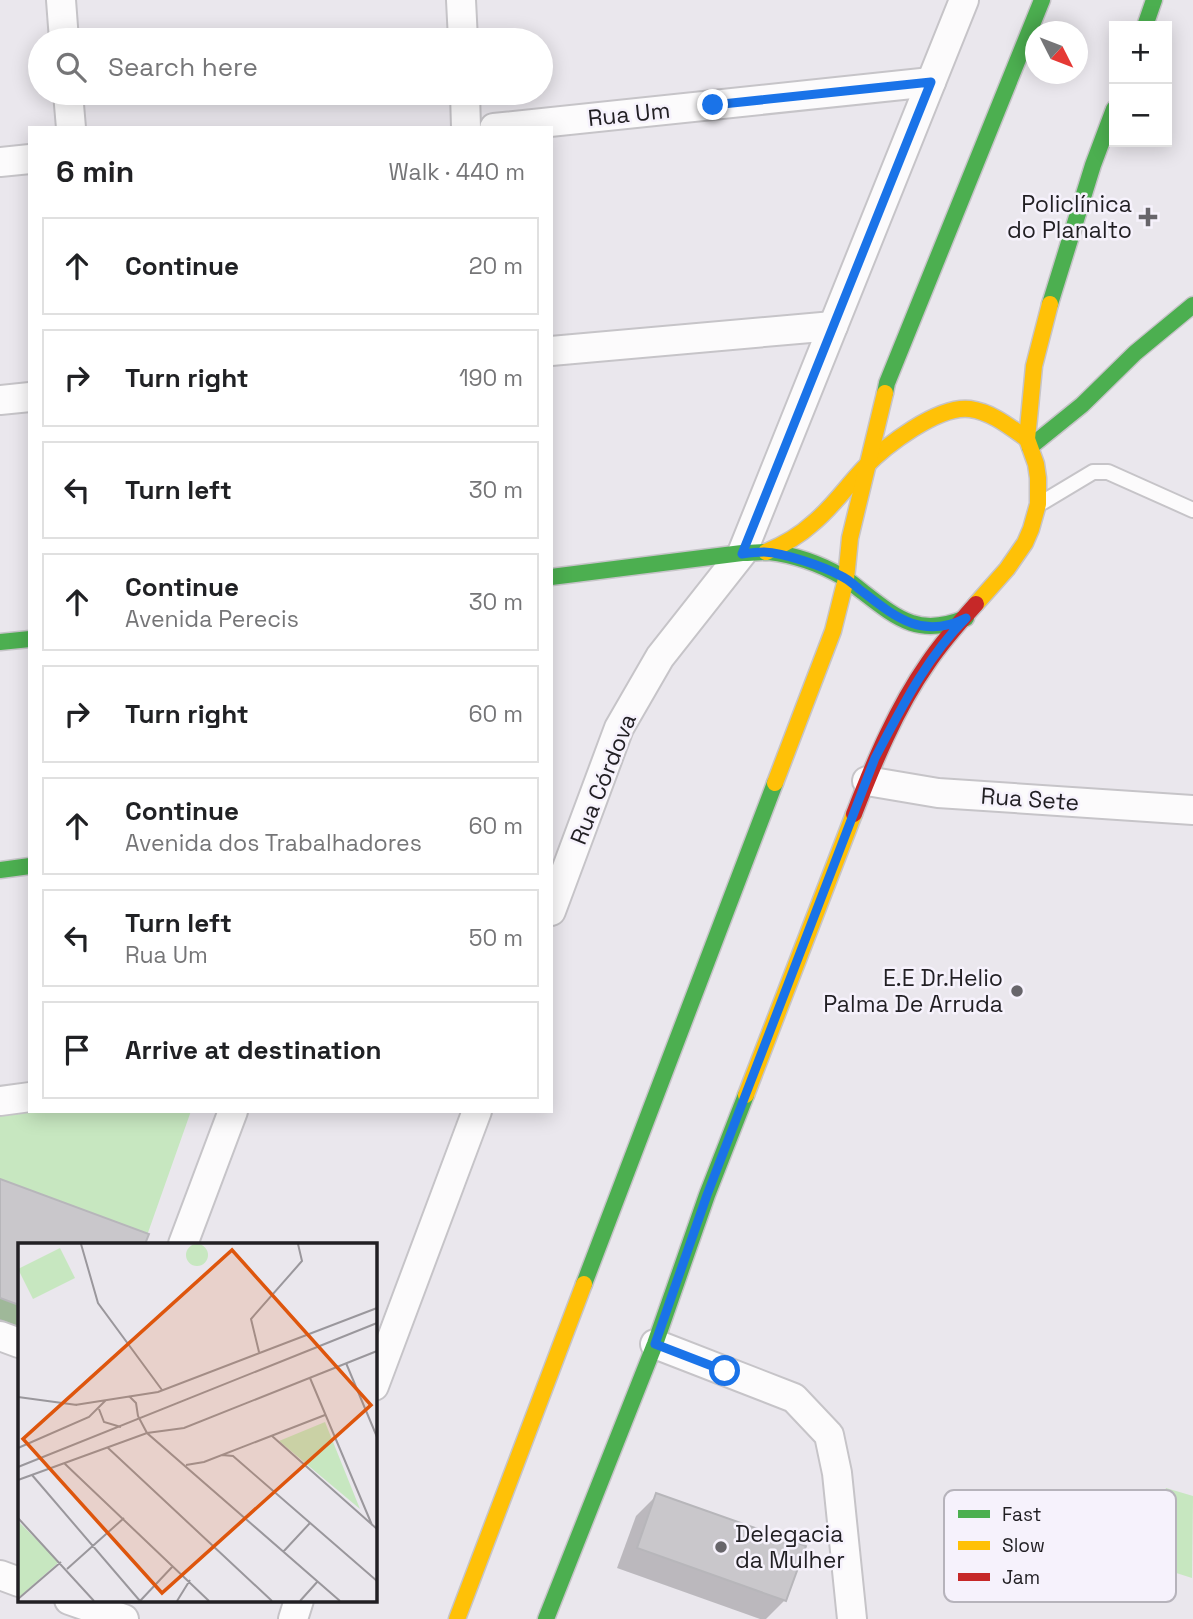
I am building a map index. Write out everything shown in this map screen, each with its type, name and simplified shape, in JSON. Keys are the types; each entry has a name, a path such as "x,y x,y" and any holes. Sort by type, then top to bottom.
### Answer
{"main road":[{"path":"457,1619 832,631 840,607 850,538 887,383 1042,0"},
{"path":"1147,21 1154,0"},
{"path":"1038,505 1036,464 1029,443 1029,401 1034,366 1093,165 1109,122"},
{"path":"1029,443 1082,405 1135,353 1193,305"},
{"path":"1082,427 1135,353"},
{"path":"553,577 754,553 778,547 805,530 827,510 880,453 933,416 952,410 967,409 984,413 1005,423 1029,443"},
{"path":"546,1619 655,1344 707,1195 875,758 927,664 951,632 1014,561 1031,529 1038,505 1056,468"},
{"path":"754,553 811,562 846,579 895,616 912,624 934,628 951,625 966,618"},
{"path":"0,642 28,639"},
{"path":"0,870 28,866"}],"street":[{"path":"61,0 63,28"},
{"path":"461,0 462,28"},
{"name":"Rua Córdova","path":"553,906 619,728 660,657 754,553 833,326 964,0"},
{"name":"Rua Um","path":"513,126 931,82"},
{"path":"69,105 71,126"},
{"path":"466,105 467,126"},
{"path":"0,162 28,159"},
{"path":"553,351 833,326"},
{"path":"0,400 28,397"},
{"name":"Rua Sete","path":"867,781 938,793 1193,810"},
{"path":"0,1101 28,1097"},
{"path":"183,1243 232,1113"},
{"path":"376,1381 476,1113"},
{"path":"0,1336 18,1343"},
{"path":"655,1344 794,1398 829,1435 837,1473 852,1619"},
{"path":"0,1575 18,1582"},
{"path":"54,1619 60,1602"},
{"path":"75,1602 124,1619"},
{"path":"293,1619 298,1602"}],"lane":[{"path":"1038,505 1093,472 1108,472 1193,510"}],"green space":[{"path":"28,1111 190,1113 144,1243 18,1243 18,1326 0,1319 0,1115"},
{"path":"1176,1491 1193,1496 1192,1578 1176,1573"}],"building":[{"path":"0,1179 149,1234 145,1243 18,1243 18,1305 0,1298"},
{"name":"Delegacia da Mulher","path":"656,1493 806,1546 786,1601 637,1548"}],"traffic: fast":[{"path":"885,393 1042,0"},
{"path":"1147,21 1154,0"},
{"path":"1050,304 1109,122"},
{"path":"1030,447 1082,405 1135,353 1193,305"},
{"path":"553,577 769,552 797,558 833,572 847,579 888,611 911,623 936,626 966,618"},
{"path":"0,642 28,639"},
{"path":"584,1284 775,783"},
{"path":"0,870 28,866"},
{"path":"546,1619 655,1344 707,1195 746,1095"}],"traffic: slow":[{"path":"976,604 1007,569 1025,543 1038,504 1036,464 1027,439 1034,366 1050,304"},
{"path":"775,783 833,631 846,579 850,538 885,393"},
{"path":"766,552 796,536 819,518 885,449 913,429 943,413 957,409 986,413 1027,439"},
{"path":"746,1095 854,814"},
{"path":"457,1619 584,1284"}],"traffic: jam":[{"path":"854,814 896,717 916,681 939,648 976,604"}],"place":[{"name":"Policlínica do Planalto","path":"1148,217"},
{"name":"E.E Dr.Helio Palma De Arruda","path":"1017,991"},
{"name":"Delegacia da Mulher","path":"721,1547"}],"route":[{"path":"713,105 931,82 742,554 766,552 811,562 842,576 895,616 912,624 934,628 951,625 966,618 951,632 927,664 875,758 707,1195 655,1344 725,1371"}]}
